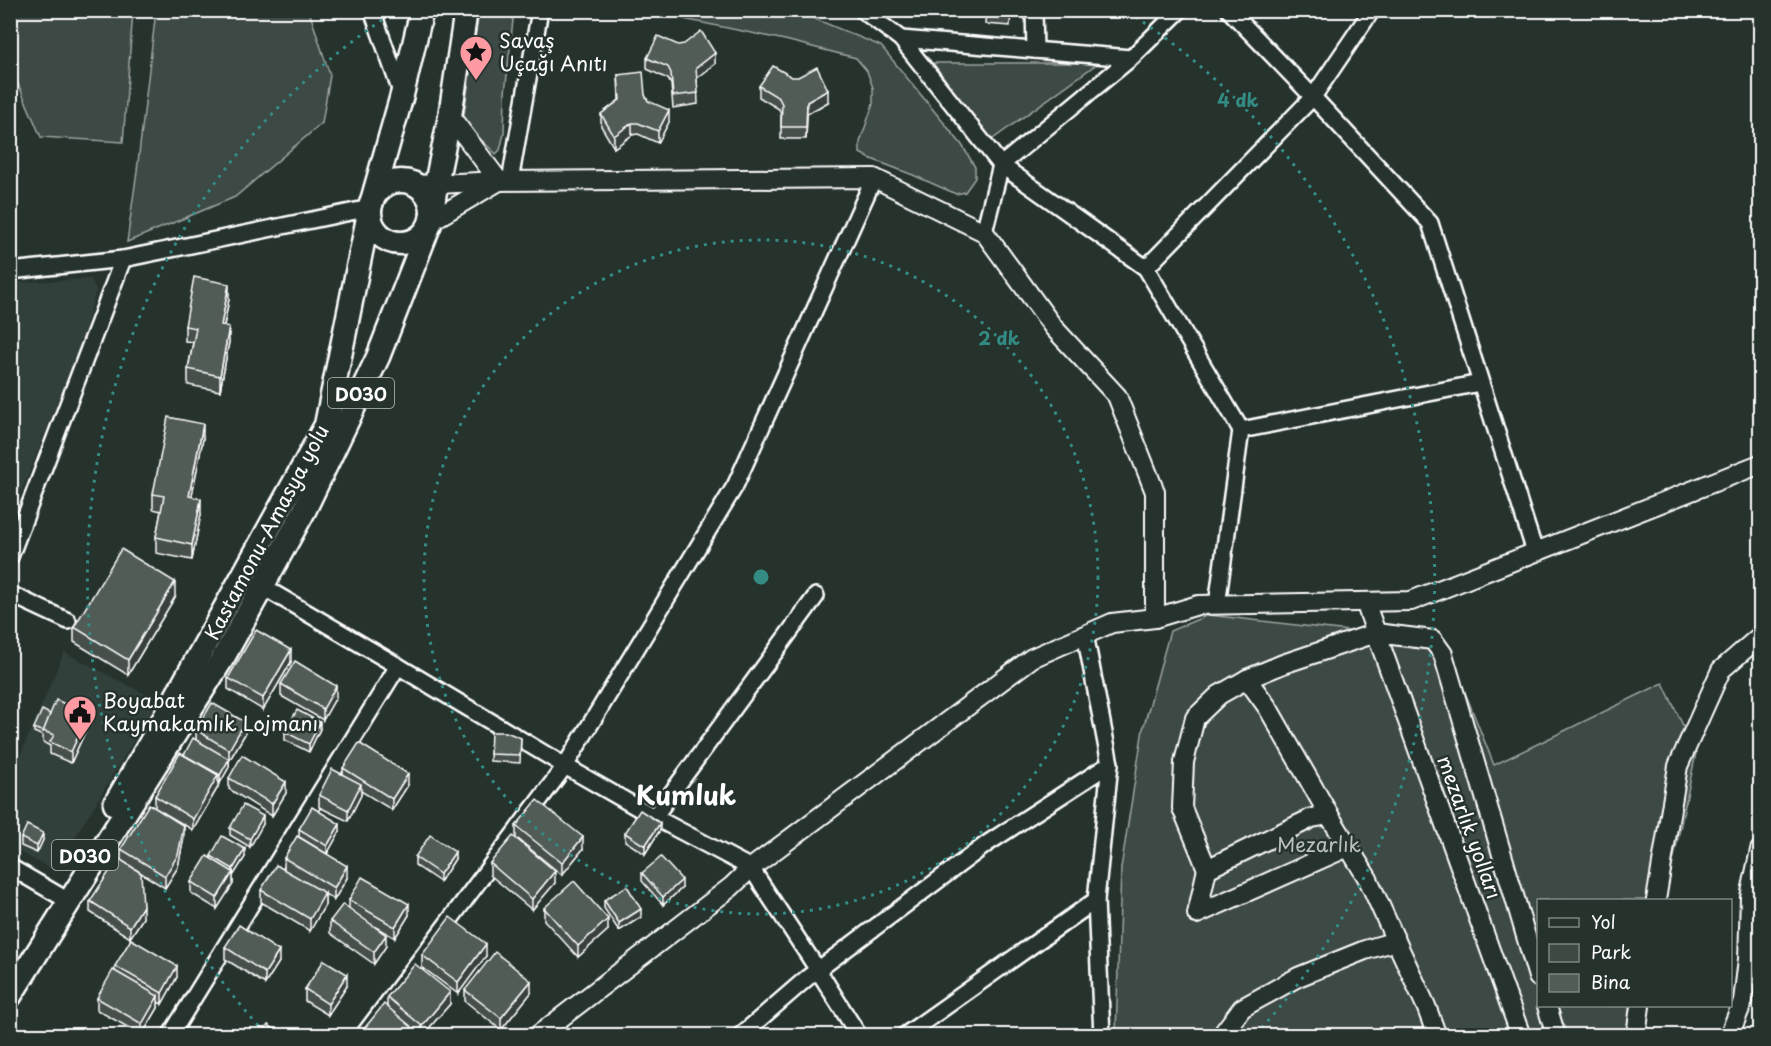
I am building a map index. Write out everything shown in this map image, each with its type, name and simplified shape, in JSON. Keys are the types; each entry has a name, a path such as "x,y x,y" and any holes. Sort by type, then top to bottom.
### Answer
{"main road":[{"name":"Kastamonu-Amasya yolu","path":"10,975 60,896 156,734 326,424 370,208 402,95 422,10"},
{"path":"427,185 398,181 379,190 373,198 370,218 374,228 381,236 390,241 410,242 426,230 431,221 430,201 425,192 450,116 466,10"},
{"name":"Kastamonu-Amasya yolu","path":"10,996 171,743 263,587 304,511 378,357 431,221"}],"street":[{"path":"372,10 402,95"},
{"path":"505,181 540,10"},
{"path":"862,10 901,39 1001,165 1146,268 1241,430 1217,605"},
{"path":"1034,10 1035,50"},
{"path":"984,232 1001,165 1131,58 1180,10"},
{"path":"1229,10 1430,223 1534,552"},
{"path":"1146,268 1313,97 1372,10"},
{"path":"901,39 1131,58"},
{"path":"450,116 505,181"},
{"path":"363,1035 565,766 735,486 874,178"},
{"path":"427,185 505,181 874,178 984,232 1054,328 1118,396 1155,492 1155,618"},
{"path":"431,221 505,181"},
{"path":"10,271 123,259 370,208"},
{"path":"10,557 123,259"},
{"path":"1241,430 1480,383"},
{"path":"537,1035 731,887 751,868 1032,658 1112,622 1155,618 1198,605 1411,601 1761,464"},
{"path":"263,587 565,766 654,817 751,868 859,1035"},
{"path":"10,594 68,621"},
{"path":"654,817 816,596"},
{"name":"mezarlık yolları","path":"1365,602 1521,1035"},
{"name":"mezarlık yolları","path":"1207,869 1182,808 1184,762 1195,718 1219,695 1247,679 1283,664 1376,633 1433,640 1443,654 1537,970"},
{"path":"1085,634 1110,764 1096,900 1102,1035"},
{"path":"1656,899 1678,766 1721,670 1761,636"},
{"path":"170,1035 398,666"},
{"path":"1247,679 1268,708 1368,879 1437,1035"},
{"path":"740,1035 818,970 988,843 1110,764"},
{"path":"1329,815 1312,818 1207,869 1197,914 1348,847"},
{"path":"1729,1035 1743,1000 1748,959 1750,897 1761,850"},
{"path":"10,867 60,896"},
{"path":"904,1035 1096,900"},
{"path":"1221,1035 1242,1008 1288,982 1396,941"},
{"path":"1548,1007 1556,1035"},
{"path":"1635,1035 1640,1007"}],"shaded area":[{"path":"91,279 96,290 82,342 11,517 11,283"},
{"name":"Boyabat Kaymakamlık Lojmanı","path":"64,652 158,701 55,870 11,848 10,780"}],"green space":[{"path":"10,11 133,11 123,142 41,137 11,67"},
{"path":"156,11 309,11 330,75 322,123 235,197 127,242 137,171"},
{"path":"479,11 514,11 505,93 504,134 500,150 496,154 463,122"},
{"path":"645,11 796,11 881,46 962,145 975,167 975,178 965,192 956,194 860,153 860,142 873,104 873,88 867,71 856,58 785,40"},
{"path":"933,63 1098,63 990,141"},
{"name":"Mezarlık","path":"1208,615 1445,642 1494,765 1663,683 1696,753 1665,899 1537,899 1537,1007 1643,1007 1637,1035 1116,1036 1121,868 1143,729 1170,631"}],"building":[{"path":"986,10 1011,10 1010,18 985,17"},
{"path":"701,31 715,53 696,68 698,93 673,96 671,73 668,67 647,58 658,36 678,45 684,44"},
{"path":"773,66 792,77 798,77 817,67 828,90 807,102 806,127 781,127 782,104 779,98 759,86"},
{"path":"643,72 645,95 648,101 669,110 658,131 632,123 614,136 601,114 620,100 618,75"},
{"path":"194,277 229,284 221,325 229,327 220,376 188,369 196,328 185,326"},
{"path":"168,417 203,424 189,496 201,499 192,545 156,537 164,496 153,494"},
{"path":"121,549 175,582 128,660 74,627"},
{"path":"256,630 291,650 263,698 228,678"},
{"path":"295,661 336,686 323,709 281,684"},
{"name":"Boyabat Kaymakamlık Lojmanı","path":"56,700 88,714 71,752 50,742 54,735 43,731"},
{"path":"212,703 245,722 229,750 196,730"},
{"path":"42,710 50,714 43,732 34,728"},
{"path":"297,710 320,722 309,744 285,732"},
{"path":"491,732 506,732 521,738 520,755 490,754"},
{"path":"193,738 229,759 220,775 184,755"},
{"path":"359,743 408,774 392,799 343,768"},
{"path":"180,753 218,775 193,819 155,796"},
{"path":"242,755 286,782 272,804 229,778"},
{"path":"332,769 361,784 348,810 319,795"},
{"path":"537,800 583,837 562,863 516,826"},
{"path":"149,804 184,826 178,855 165,876 121,849"},
{"path":"243,805 263,816 250,839 230,828"},
{"path":"312,807 340,824 327,846 299,829"},
{"path":"640,810 660,823 645,846 625,833"},
{"path":"27,825 43,833 37,846 21,838"},
{"path":"430,835 455,852 440,874 415,857"},
{"path":"222,836 245,849 233,869 211,856"},
{"path":"297,836 347,866 334,888 284,858"},
{"path":"513,836 555,871 532,899 490,863"},
{"path":"207,856 233,872 217,898 191,882"},
{"path":"661,857 682,880 663,897 642,873"},
{"path":"118,858 141,873 143,906 130,927 90,901"},
{"path":"276,865 325,893 310,919 261,890"},
{"path":"362,877 409,904 395,927 349,900"},
{"path":"574,881 608,919 578,946 544,908"},
{"path":"627,886 641,909 619,923 604,900"},
{"path":"343,904 386,935 374,952 330,921"},
{"path":"450,917 486,944 458,982 422,955"},
{"path":"239,925 279,951 265,973 225,947"},
{"path":"131,939 177,966 162,993 115,966"},
{"path":"495,952 531,981 501,1018 465,990"},
{"path":"324,960 347,974 328,1004 305,989"},
{"path":"415,964 450,992 422,1026 387,997"},
{"path":"113,970 158,996 142,1024 97,998"},
{"path":"384,1004 419,1033 417,1035 359,1035"},
{"path":"268,1025 284,1035 260,1035"},
{"path":"228,1027 240,1035 223,1035"}],"place":[{"name":"Savaş Uçağı Anıtı","path":"476,81"},
{"name":"Boyabat Kaymakamlık Lojmanı","path":"80,741"}],"district":[{"name":"Kumluk","path":"686,794"}]}
